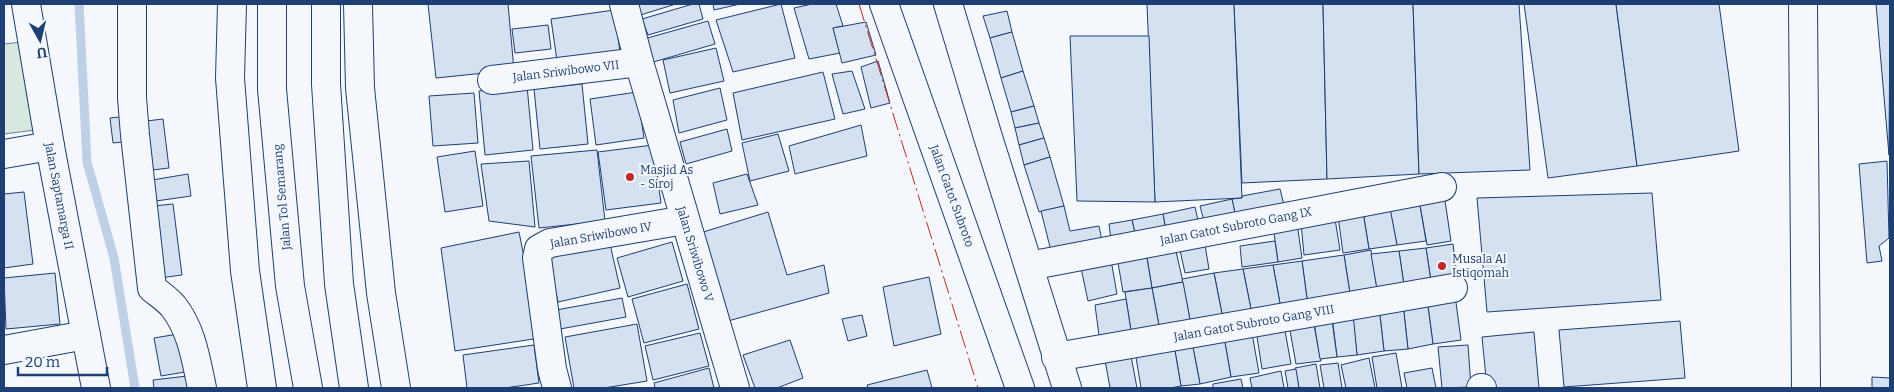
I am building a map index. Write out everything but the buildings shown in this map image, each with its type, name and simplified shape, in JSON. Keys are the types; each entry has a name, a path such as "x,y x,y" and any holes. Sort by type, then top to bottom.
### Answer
{"main road":[{"name":"Jalan Saptamarga II","path":"26,4 50,146 96,388"},
{"path":"132,4 132,98 152,288 172,305 186,327 195,351 202,388"},
{"path":"232,4 230,78 245,271 262,388"},
{"name":"Jalan Tol Semarang","path":"272,4 272,89 290,286 308,388"},
{"path":"326,4 326,84 338,284 354,388"},
{"path":"358,4 360,88 381,293 396,388"},
{"name":"Jalan Sriwibowo V","path":"624,4 639,62 735,388"},
{"name":"Jalan Gatot Subroto","path":"884,4 1020,388"},
{"path":"948,4 1067,388"},
{"path":"1803,4 1806,388"},
{"name":"Jalan Sriwibowo VII","path":"492,80 639,62"},
{"path":"4,154 50,146"},
{"name":"Jalan Gatot Subroto Gang IX","path":"1029,266 1442,187"},
{"name":"Jalan Sriwibowo IV","path":"558,388 552,369 537,258 539,249 550,243 685,220"},
{"name":"Jalan Gatot Subroto Gang VIII","path":"1056,357 1453,288"},
{"path":"4,350 86,335"}],"shaded area":[{"path":"22,42 35,130 4,134 4,44"}],"waterway":[{"path":"79,4 87,162 114,258 135,388"}],"power":[{"path":"859,4 978,388"}],"place":[{"name":"Masjid As - Siroj","path":"630,177"},
{"name":"Musala Al Istiqomah","path":"1442,266"}]}
